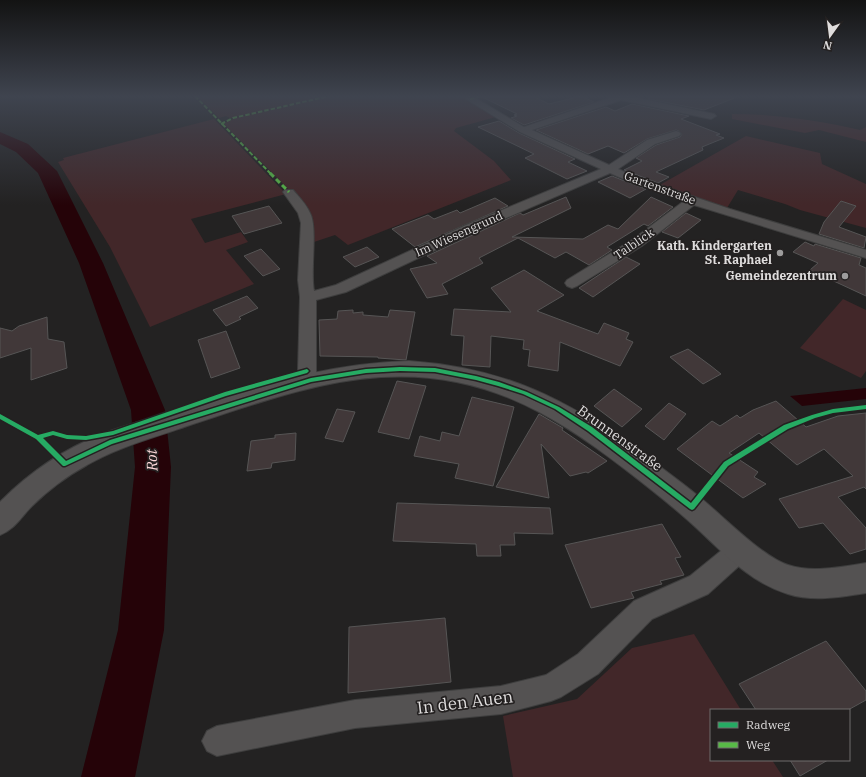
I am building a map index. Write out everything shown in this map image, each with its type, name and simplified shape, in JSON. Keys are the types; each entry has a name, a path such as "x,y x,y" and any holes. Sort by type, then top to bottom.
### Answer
{"street":[{"name":"Gartenstraße","path":"528,132 650,186 866,254"},
{"name":"Im Wiesengrund","path":"308,296 341,289 471,228 610,169 651,142 676,134"},
{"path":"289,192 304,213 307,223 305,280 308,296 307,371 311,380"},
{"name":"Talblick","path":"572,283 637,243 694,200"},
{"name":"Brunnenstraße","path":"0,522 30,489 66,464 110,442 311,380 366,371 400,369 435,370 476,378 525,393 557,408 590,429 692,506 762,566 787,580 808,582 845,582 866,578"},
{"name":"In den Auen","path":"217,741 355,714 502,700 551,687 588,664 643,610 699,585 741,549"}],"shaded area":[{"path":"163,132 227,132 286,194 191,219 205,243 241,232 248,242 226,250 254,284 150,327 110,247 58,162 64,160 63,158"},
{"path":"232,132 456,132 494,161 511,180 348,245 335,235 311,243 292,193"},
{"path":"828,132 866,132 866,142"},
{"path":"746,136 820,153 822,164 866,184 866,228 800,210 738,190 727,208 658,186"},
{"path":"843,299 866,310 866,371 861,378 800,348"},
{"path":"866,388 866,399 802,406 790,396"},
{"path":"694,634 740,709 710,709 710,761 773,761 783,777 513,777 503,716 577,699 632,648"}],"building":[{"path":"489,132 518,132 575,159 568,162 587,171 567,179 525,158 534,154"},
{"path":"541,132 669,132 647,139 624,153 608,146 588,154"},
{"path":"680,132 715,132 720,134 716,135 724,138 702,147 703,150 656,172 669,177 658,183 624,170 642,161 636,158 656,145 680,137 682,134"},
{"path":"612,176 646,189 630,198 598,182"},
{"path":"566,197 571,208 512,237 583,239 608,225 618,229 651,197 673,207 648,226 644,224 607,247 612,250 589,265 566,252 555,258 518,238 479,258 483,263 442,284 448,294 427,298 410,269 437,263 427,256 520,213 523,215"},
{"path":"495,198 508,206 415,247 392,229 428,215 434,219 457,210 460,213"},
{"path":"841,201 856,206 839,227 866,237 864,248 819,234 824,222"},
{"path":"269,206 282,223 244,234 232,216"},
{"path":"686,213 701,220 678,238 662,232"},
{"name":"Gemeindezentrum","path":"805,242 814,246 815,244 861,258 859,265 866,268 866,296 810,270 818,263 793,252"},
{"path":"367,247 379,257 355,267 343,257"},
{"path":"261,249 280,269 263,276 244,256"},
{"path":"626,257 640,264 593,297 579,288"},
{"path":"524,270 564,295 537,311 598,334 604,323 629,333 626,339 633,342 620,366 560,342 558,371 528,366 530,350 523,349 524,340 491,336 490,367 462,365 464,336 451,335 454,309 511,312 491,288"},
{"path":"247,296 258,308 239,317 241,319 226,326 213,310"},
{"path":"353,310 353,313 363,312 363,315 388,317 390,310 415,312 406,360 378,357 320,356 319,320 337,319 338,311"},
{"path":"47,317 48,339 64,342 67,368 31,380 31,348 0,358 0,328 12,331 19,326"},
{"path":"226,331 240,368 211,378 198,340"},
{"path":"688,349 721,374 703,384 670,357"},
{"path":"397,381 426,386 409,439 378,432"},
{"path":"614,389 642,409 622,427 594,406"},
{"path":"472,397 514,407 493,486 455,478 459,464 414,456 420,436 440,441 442,432 459,436"},
{"path":"776,401 806,427 838,416 866,413 866,489 864,487 838,497 866,528 866,549 850,554 823,523 799,528 779,499 853,476 824,449 797,465 759,433 729,453 758,472 754,477 766,484 743,498 677,449 712,421 720,426 737,415 740,418 753,410"},
{"path":"669,403 686,414 664,440 645,426"},
{"path":"337,409 355,412 343,442 325,438"},
{"path":"539,414 563,428 562,430 607,461 588,473 586,472 570,476 541,444 549,498 496,487"},
{"path":"296,433 295,460 272,463 271,468 247,471 251,441 275,438 275,435"},
{"path":"397,503 550,508 553,534 514,533 515,545 500,545 501,556 477,556 476,544 393,541"},
{"path":"662,524 681,557 675,558 684,575 660,581 662,584 631,592 634,598 591,608 565,545"},
{"path":"445,618 451,682 348,693 349,627"},
{"path":"826,641 866,691 866,700 850,709 755,709 739,684"},
{"path":"791,761 826,761 800,776"}],"waterway":[{"name":"Rot","path":"0,137 22,148 47,171 91,263 148,410 153,467 141,630 108,777"}],"marked path":[{"path":"231,132 289,192"}],"cycle path":[{"path":"0,416 38,437 65,464 110,442 311,380 366,371 400,369 435,370 499,384 525,393 557,408 590,429 692,507 726,464 786,427 814,416 833,411 866,407"},
{"path":"38,437 53,433 67,437 86,438 113,433 225,394 307,371"}],"place":[{"name":"Kath. Kindergarten St. Raphael","path":"780,253"},
{"name":"Gemeindezentrum","path":"845,276"}]}
